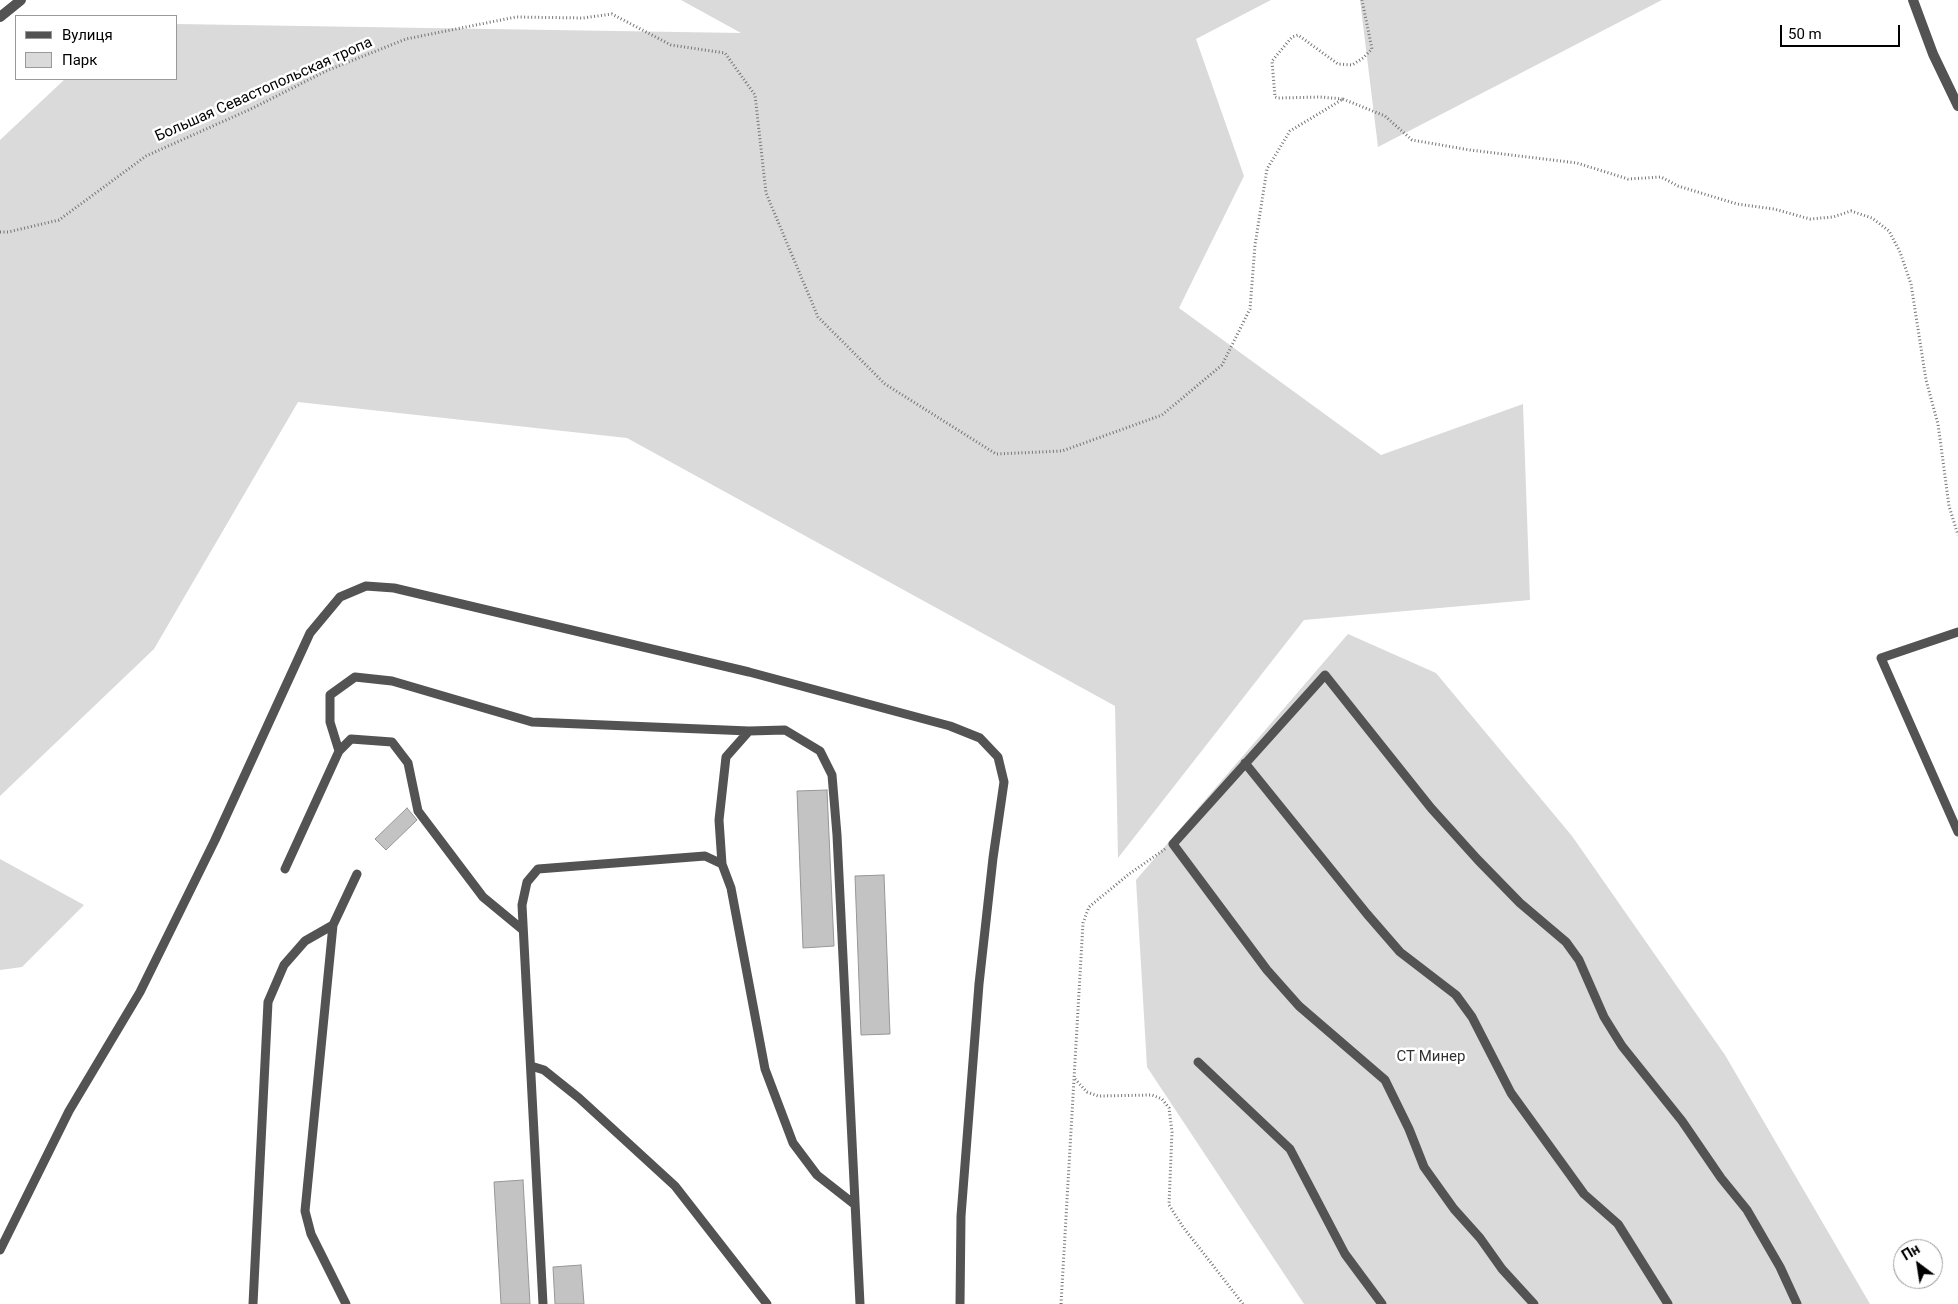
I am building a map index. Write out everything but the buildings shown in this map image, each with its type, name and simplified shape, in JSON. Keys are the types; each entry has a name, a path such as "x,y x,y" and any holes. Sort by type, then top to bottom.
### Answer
{"street":[{"path":"0,17 21,0"},
{"path":"1912,0 1933,54 1958,106"}],"lane":[{"path":"0,1250 69,1111 140,992 215,840 310,633 340,598 366,586 394,588 749,672 941,723 980,738 998,757 1004,782 993,858 979,984 961,1216 960,1304"},
{"path":"1958,632 1881,658 1958,832"},
{"path":"1534,1304 1502,1270 1480,1238 1454,1209 1424,1167 1409,1129 1385,1080 1299,1006 1267,970 1173,844 1325,675 1431,808 1520,903 1566,942 1580,960 1604,1017 1622,1046 1682,1121 1721,1178 1747,1210 1780,1267 1797,1304"},
{"path":"339,751 330,722 330,695 355,677 392,681 532,722 749,731 786,730 820,751 832,775 837,834 860,1304"},
{"path":"749,731 726,757 719,820 722,864 731,888 765,1069 792,1143 817,1175 854,1204"},
{"path":"285,868 339,751 351,739 392,742 408,763 418,811 483,897 523,930"},
{"path":"1245,763 1400,952 1456,995 1472,1017 1511,1093 1584,1194 1618,1224 1668,1304"},
{"path":"543,1304 522,905 527,882 538,869 705,856 722,864"},
{"path":"346,1304 311,1234 305,1211 333,925 357,874"},
{"path":"253,1304 268,1002 284,965 305,941 333,925"},
{"path":"1198,1062 1290,1149 1345,1254 1382,1304"},
{"path":"531,1066 544,1070 579,1098 674,1186 767,1304"}],"path":[{"path":"1362,0 1372,49 1352,65 1338,64 1298,35 1292,38 1272,61 1275,96 1278,98 1320,97 1343,99 1385,116 1399,126 1412,140 1470,150 1577,163 1628,179 1661,177 1678,186 1737,204 1774,209 1810,219 1833,217 1851,210 1872,218 1889,231 1900,252 1911,284 1926,380 1938,424 1949,506 1958,535"},
{"name":"Большая Севастопольская тропа","path":"0,232 8,232 59,220 146,156 253,108 326,71 406,40 516,16 583,18 612,14 672,45 725,53 755,95 766,193 818,317 885,384 996,454 1062,451 1162,416 1222,365 1250,309 1255,245 1267,169 1290,131 1343,99"},
{"path":"1061,1304 1075,1079 1082,922 1089,907 1129,874 1173,844"},
{"path":"1075,1079 1087,1092 1098,1096 1152,1095 1162,1099 1169,1108 1172,1132 1169,1204 1183,1227 1243,1304"}],"green space":[{"path":"681,0 1271,0 1196,39 1244,176 1179,308 1381,455 1523,404 1530,600 1304,620 1118,858 1115,706 627,438 298,402 154,649 0,796 0,140 64,80 178,80 178,24 741,33"},
{"path":"1360,0 1662,0 1378,147"},
{"name":"СТ Минер","path":"1348,634 1436,673 1572,836 1725,1055 1870,1304 1304,1304 1147,1067 1136,880"},
{"path":"0,859 84,905 22,967 0,970"}]}
